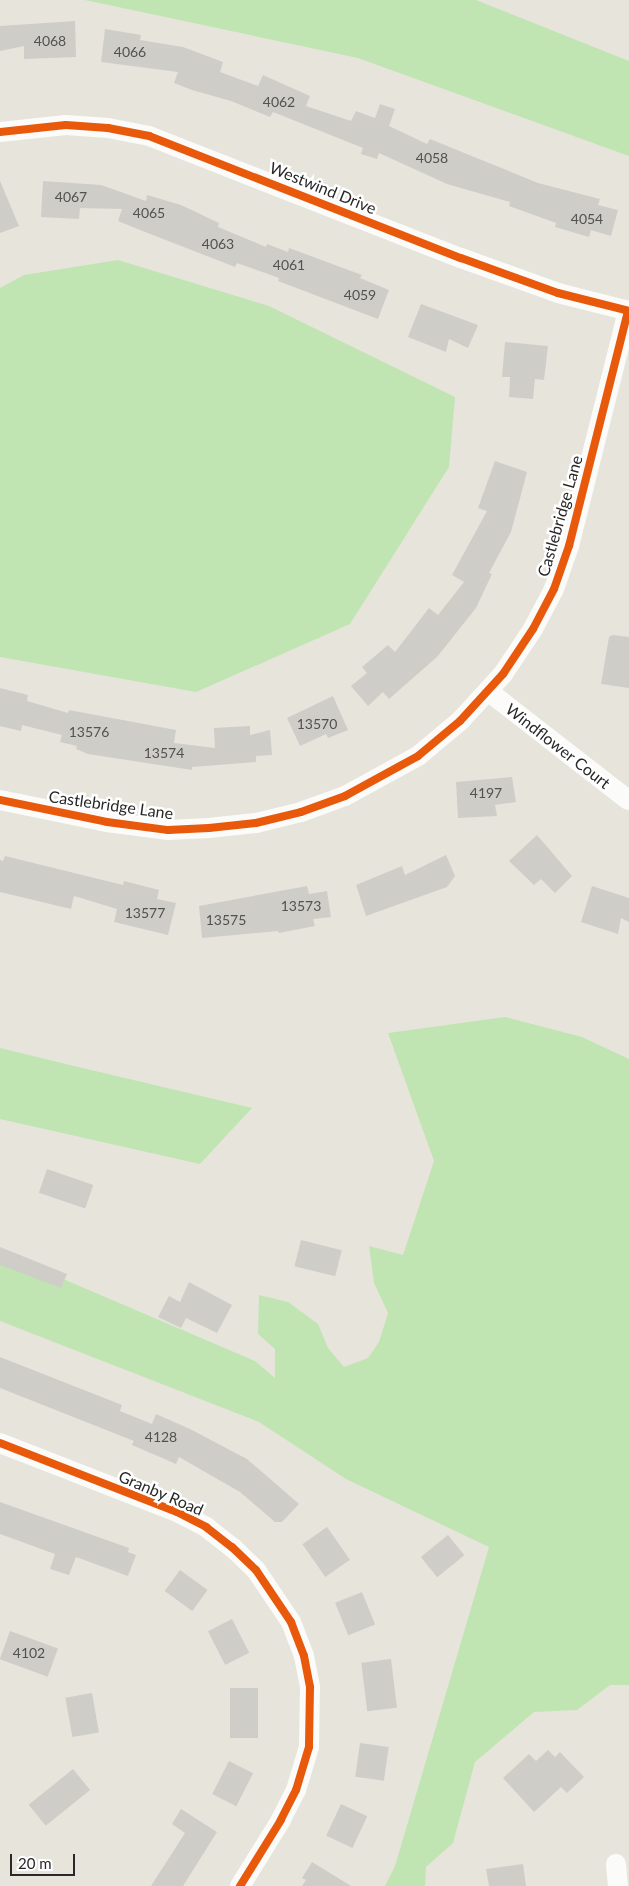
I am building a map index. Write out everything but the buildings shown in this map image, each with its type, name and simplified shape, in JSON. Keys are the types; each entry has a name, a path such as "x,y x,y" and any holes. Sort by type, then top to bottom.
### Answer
{"street":[{"name":"Westwind Drive","path":"0,132 66,125 108,128 149,136 460,258 558,293 629,311"},
{"name":"Castlebridge Lane","path":"0,800 107,822 168,830 256,823 301,812 379,780 418,756 460,721 488,691 533,629 554,589 569,546 629,311"},
{"name":"Windflower Court","path":"488,691 628,800"},
{"name":"Granby Road","path":"0,1443 176,1512 206,1527 256,1570 291,1622 304,1656 310,1687 309,1747 296,1790 281,1820 240,1886"},
{"path":"616,1864 618,1886"}],"green space":[{"path":"85,0 476,0 629,61 629,156 358,58"},
{"path":"118,260 269,306 455,397 449,467 350,624 196,692 0,657 0,288 24,275"},
{"path":"505,1017 582,1037 629,1059 629,1685 610,1685 577,1710 534,1712 475,1762 453,1843 426,1867 425,1886 385,1886 395,1866 489,1547 346,1479 259,1422 0,1321 0,1252 255,1361 275,1378 275,1349 258,1334 259,1295 288,1302 318,1324 328,1348 344,1367 368,1358 379,1342 388,1313 374,1283 369,1246 403,1255 434,1161 388,1033"},
{"path":"0,1048 252,1108 200,1164 0,1119"}],"cycle path":[{"path":"0,132 66,125 108,128 149,136 461,258 558,293 629,311"},
{"path":"0,800 107,822 168,830 209,828 256,823 301,812 345,796 418,756 460,721 503,674 533,629 554,589 569,546 628,311"},
{"path":"0,1443 177,1512 206,1527 232,1547 256,1570 291,1622 304,1656 310,1687 309,1747 296,1790 281,1820 240,1886"}]}
